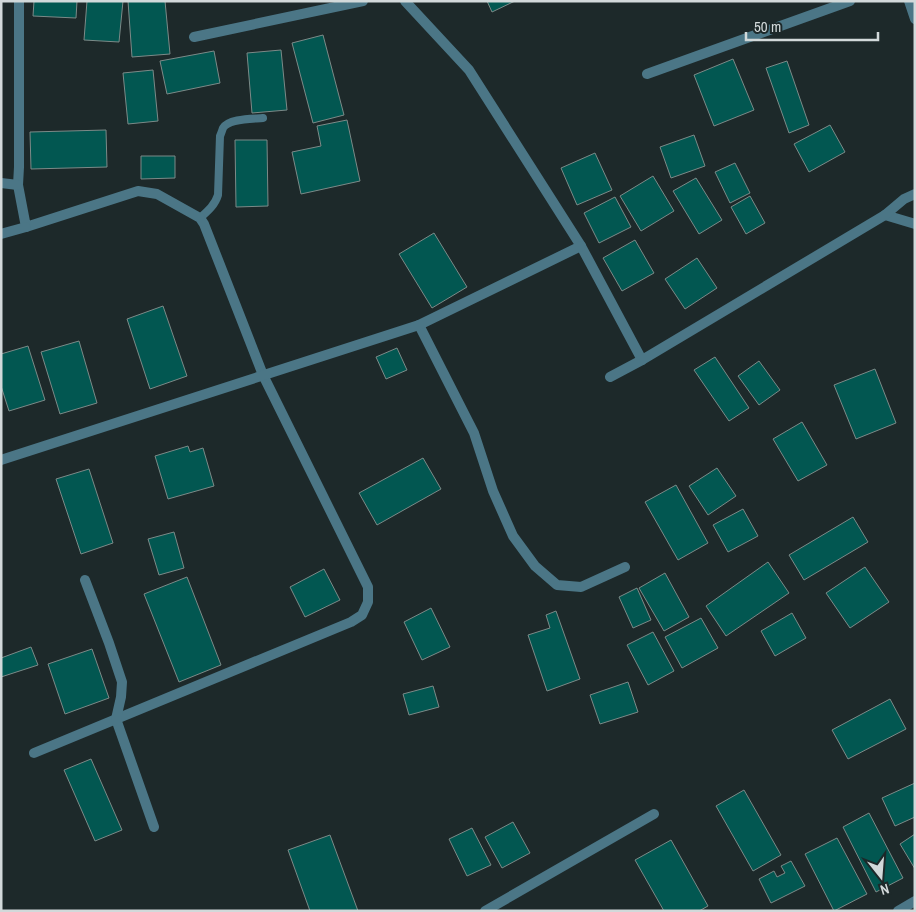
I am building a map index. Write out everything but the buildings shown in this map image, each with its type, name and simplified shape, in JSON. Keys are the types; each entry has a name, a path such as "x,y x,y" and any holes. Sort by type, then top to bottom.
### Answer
{"street":[{"path":"19,1 18,186 26,227"},
{"path":"194,36 363,1"},
{"path":"405,1 469,70 581,246 642,360"},
{"path":"648,74 850,1"},
{"path":"909,1 915,18"},
{"path":"1,183 18,186"},
{"path":"1,234 138,191 157,194 200,218 263,375 368,587 368,602 362,615 351,622 34,753"},
{"path":"610,377 642,360 885,215 904,199 915,194"},
{"path":"885,215 915,224"},
{"path":"1,460 419,325 581,246"},
{"path":"419,325 474,433 493,491 513,536 535,566 557,586 582,587 625,567"},
{"path":"85,580 122,682 116,719 154,827"},
{"path":"485,911 654,814"},
{"path":"898,911 915,901"}],"lane":[{"path":"200,218 212,207 218,195 220,136 223,128 227,123 234,120 264,118"}]}
